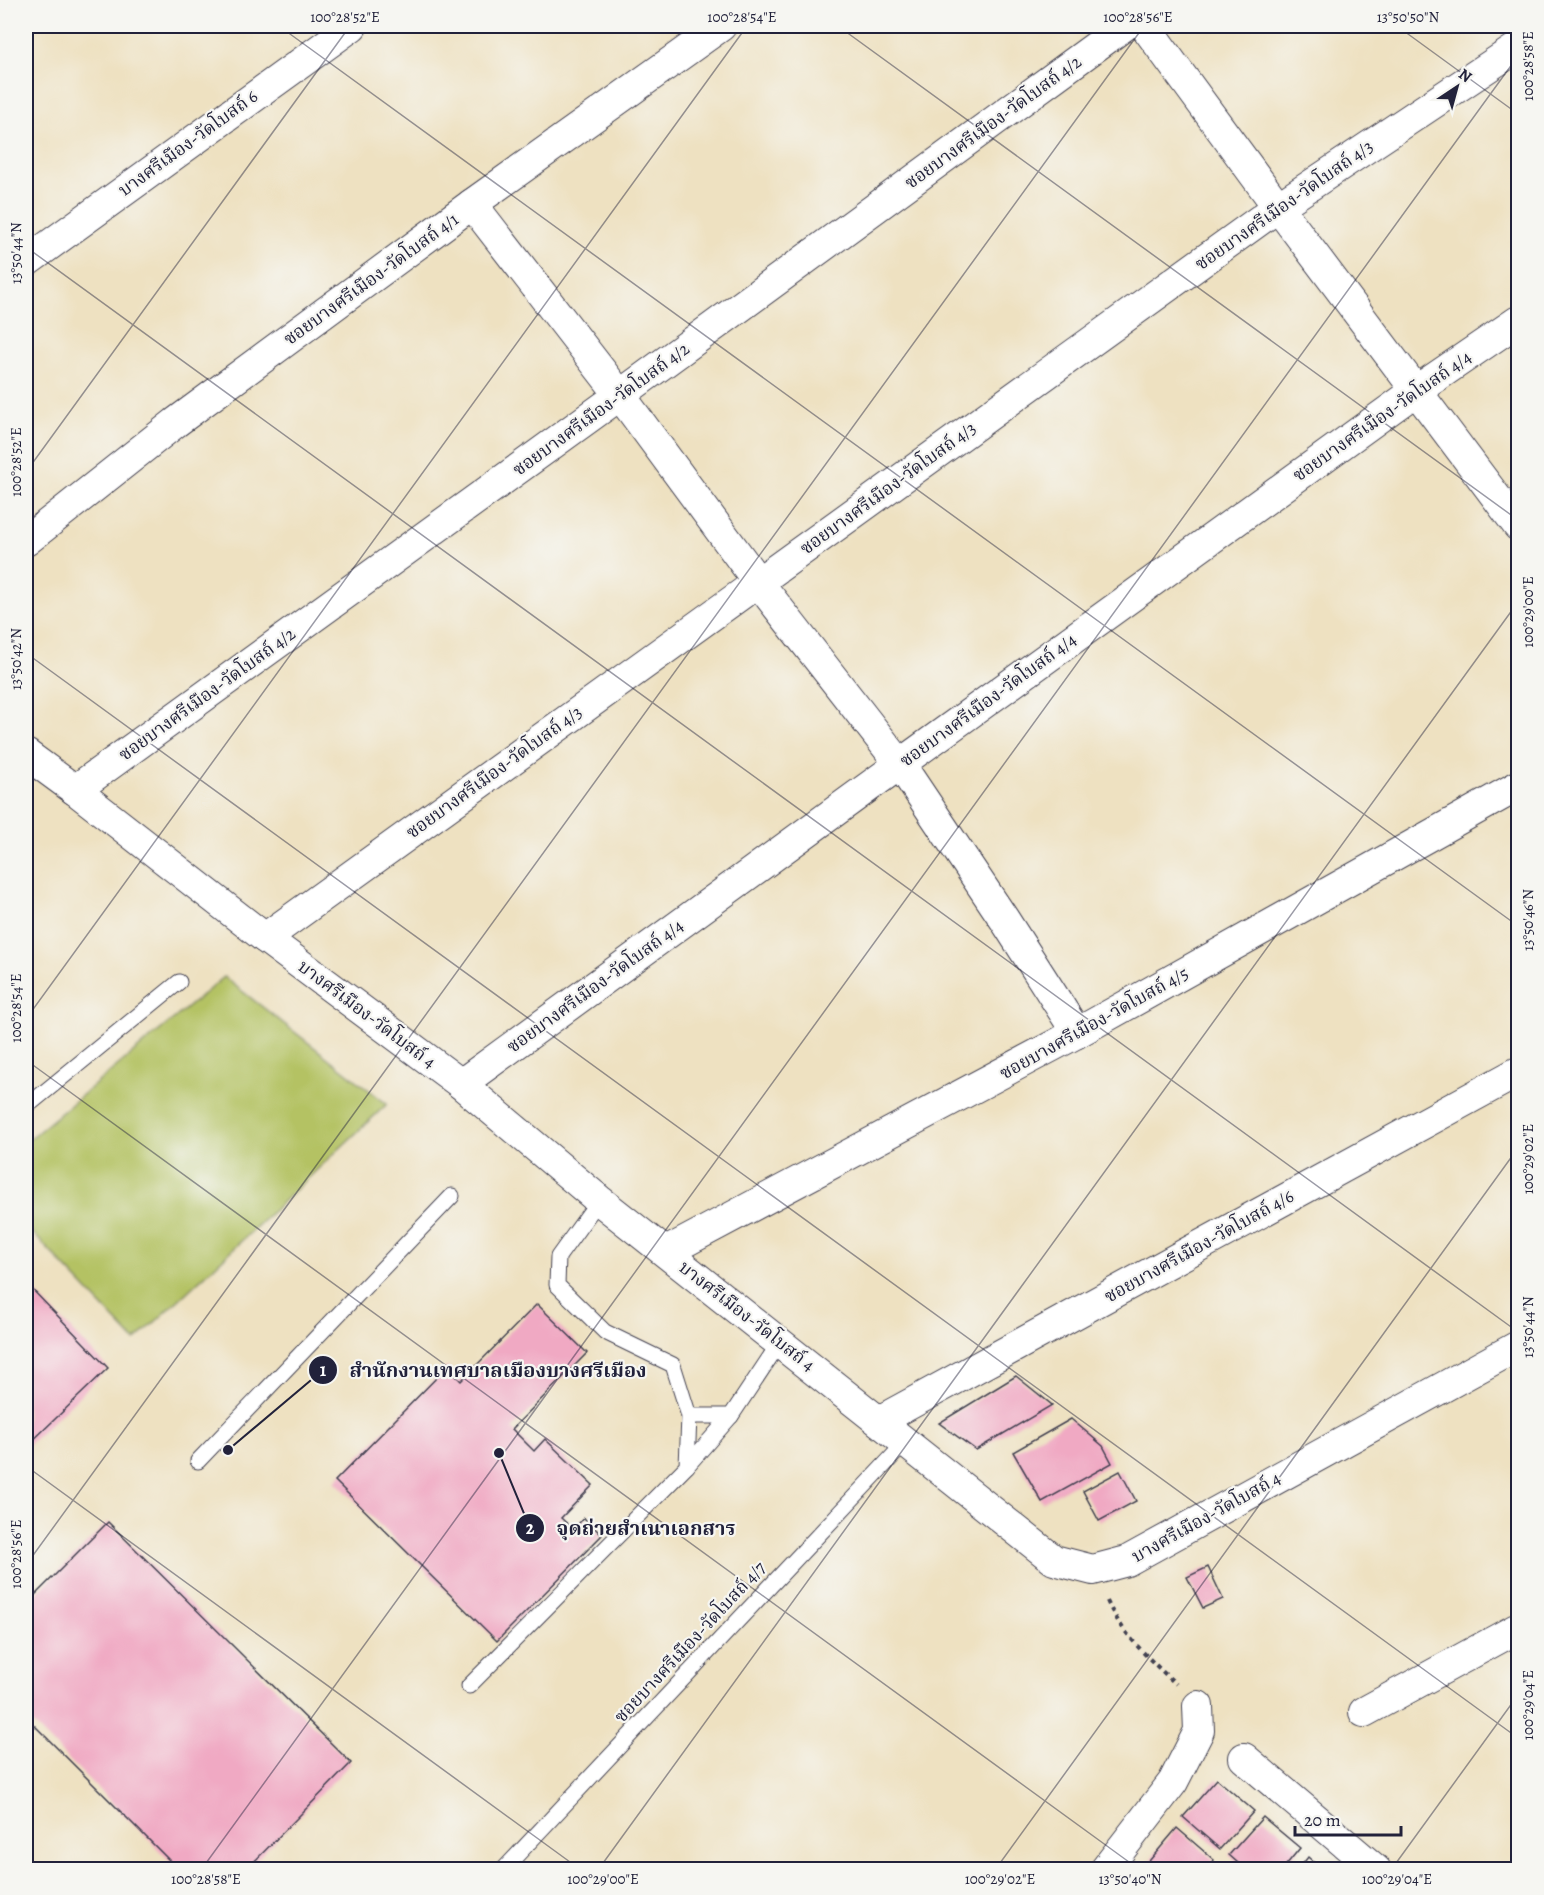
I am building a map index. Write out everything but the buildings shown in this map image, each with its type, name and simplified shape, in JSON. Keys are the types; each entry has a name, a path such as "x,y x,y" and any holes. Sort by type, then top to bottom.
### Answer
{"street":[{"name":"บางศรีเมือง-วัดโบสถ์ 6","path":"26,262 352,26"},
{"name":"ซอยบางศรีเมือง-วัดโบสถ์ 4/1","path":"26,541 175,423 472,204 721,26"},
{"name":"ซอยบางศรีเมือง-วัดโบสถ์ 4/2","path":"75,790 1125,26"},
{"path":"1145,26 1518,526"},
{"name":"ซอยบางศรีเมือง-วัดโบสถ์ 4/3","path":"265,938 1278,207 1518,46"},
{"path":"472,204 620,395 758,582 900,764 1077,1033"},
{"name":"ซอยบางศรีเมือง-วัดโบสถ์ 4/4","path":"461,1084 1417,390 1518,321"},
{"name":"บางศรีเมือง-วัดโบสถ์ 4","path":"26,754 265,938 461,1084 599,1200 1054,1560 1093,1570 1128,1561 1518,1347"},
{"name":"ซอยบางศรีเมือง-วัดโบสถ์ 4/5","path":"666,1252 1077,1033 1518,786"},
{"name":"ซอยบางศรีเมือง-วัดโบสถ์ 4/6","path":"879,1421 1518,1072"},
{"path":"1364,1712 1518,1628"},
{"path":"1105,1869 1173,1782 1199,1731 1198,1706"},
{"path":"1245,1758 1376,1869"}],"lane":[{"path":"26,1107 179,982"},
{"path":"198,1461 452,1196"},
{"path":"599,1200 558,1257 556,1285 605,1332 673,1365 689,1416 687,1466"},
{"path":"469,1686 687,1466 731,1416 780,1342"},
{"path":"689,1416 731,1416"},
{"name":"ซอยบางศรีเมือง-วัดโบสถ์ 4/7","path":"503,1869 906,1442"}],"path":[{"path":"1093,1570 1119,1622 1143,1653 1198,1706"}],"green space":[{"path":"224,977 387,1104 135,1341 26,1226 26,1142"}],"place":[{"name":"สำนักงานเทศบาลเมืองบางศรีเมือง","path":"228,1450"},
{"name":"จุดถ่ายสำเนาเอกสาร","path":"499,1453"}]}
